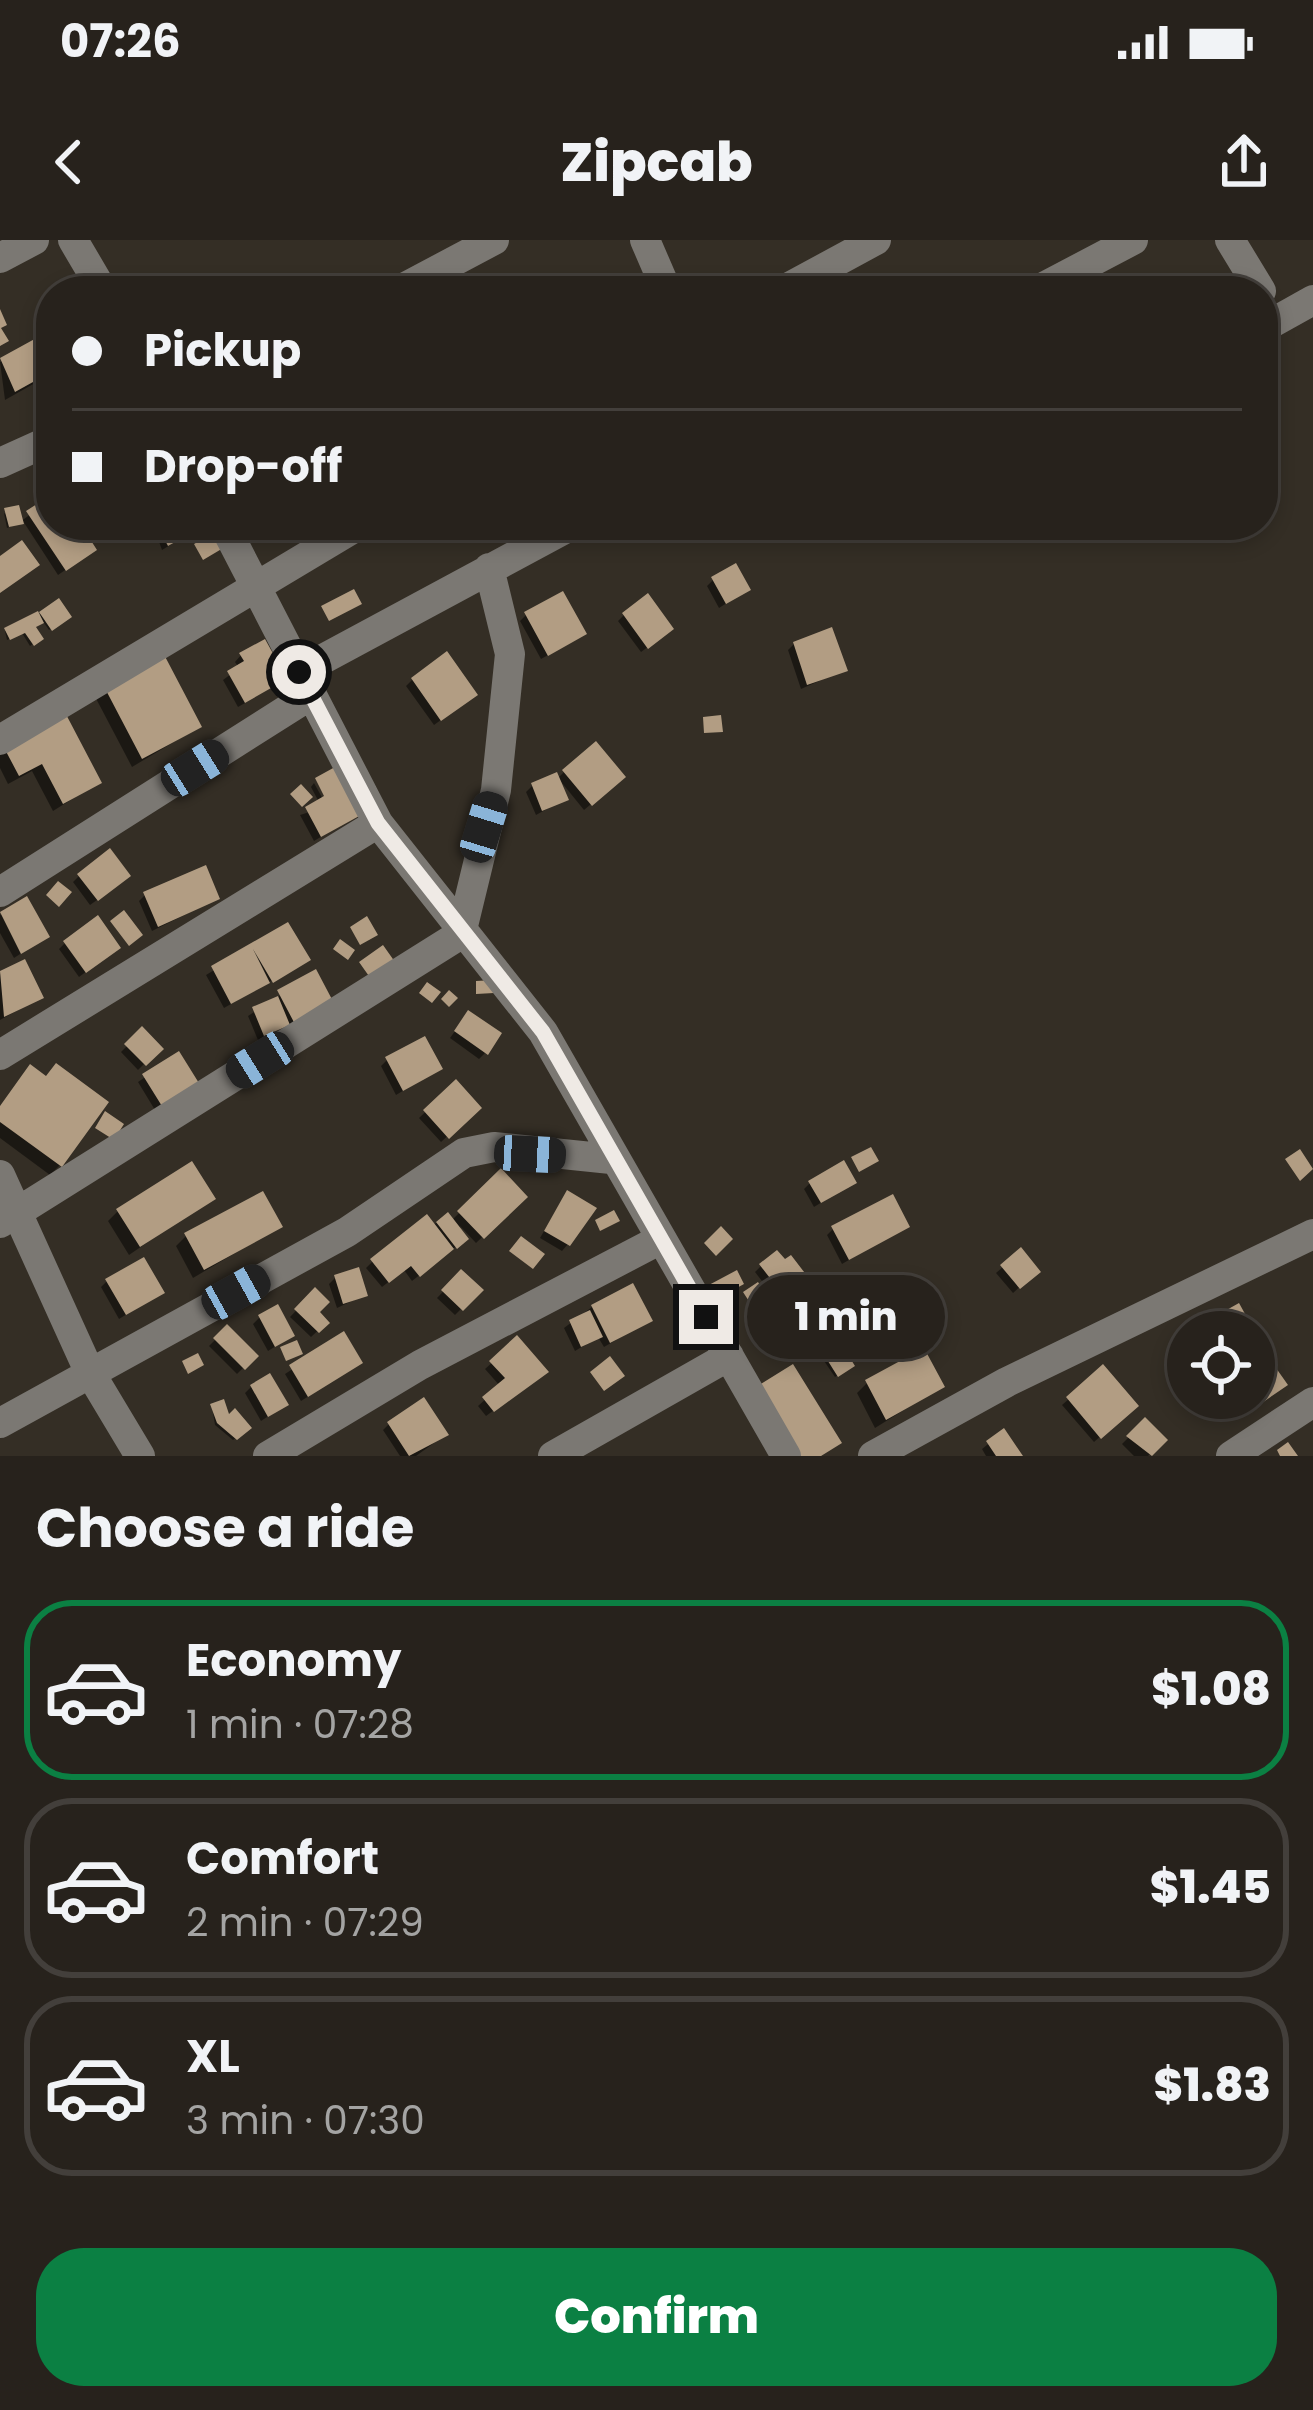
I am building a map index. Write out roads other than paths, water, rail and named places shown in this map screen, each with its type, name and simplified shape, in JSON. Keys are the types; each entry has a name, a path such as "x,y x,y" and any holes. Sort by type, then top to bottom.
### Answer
{"street":[{"path":"0,258 34,240"},
{"path":"73,240 94,276"},
{"path":"426,276 494,240"},
{"path":"645,240 661,276"},
{"path":"810,276 876,240"},
{"path":"1065,276 1133,240"},
{"path":"1230,240 1250,276"},
{"path":"1278,306 1313,300"},
{"path":"0,463 36,447"},
{"path":"232,540 378,823 461,934 543,1032 611,1159 786,1456"},
{"path":"0,740 334,540"},
{"path":"0,892 305,683 489,568 543,540"},
{"path":"10,1217 461,934 496,790 510,654 489,568"},
{"path":"0,1055 378,823"},
{"path":"0,1424 88,1371 347,1232 464,1154 494,1147 611,1159"},
{"path":"0,1175 10,1217 88,1371 140,1456"},
{"path":"872,1456 1007,1382 1313,1234"},
{"path":"268,1456 420,1365 662,1239"},
{"path":"553,1456 729,1357"},
{"path":"1231,1456 1313,1402"}]}
